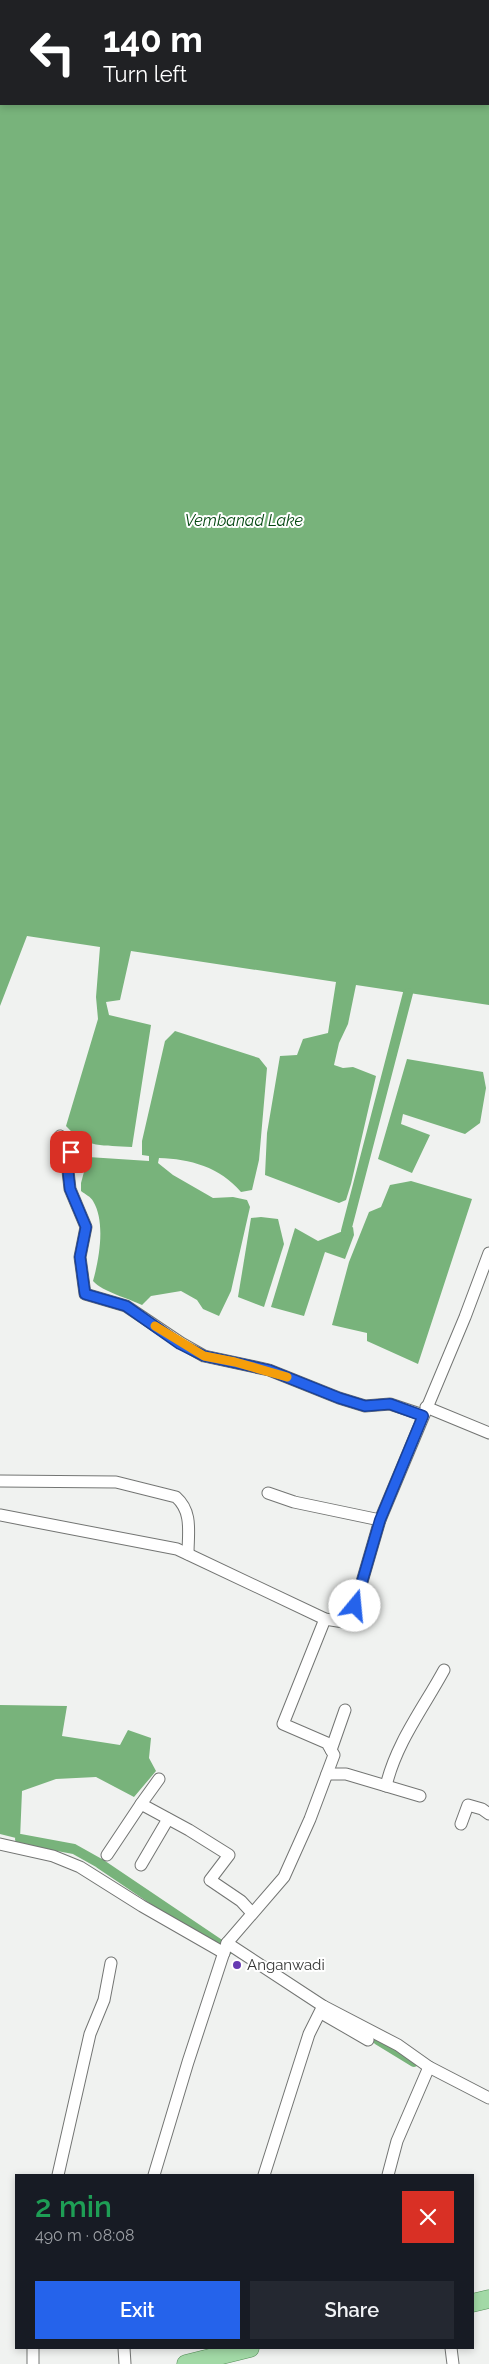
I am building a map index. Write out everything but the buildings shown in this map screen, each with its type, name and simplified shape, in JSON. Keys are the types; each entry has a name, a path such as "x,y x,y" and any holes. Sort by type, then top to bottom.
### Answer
{"main road":[{"path":"474,2303 489,2299"},
{"path":"192,2363 232,2353"}],"street":[{"path":"60,1136 71,1152 68,1171 70,1189 86,1227 80,1257 85,1294 126,1306 180,1344 204,1356 269,1370 339,1398 365,1406 390,1404 425,1411 488,1433"},
{"path":"0,1515 176,1549 325,1619 350,1623 380,1520 465,1316 489,1253"},
{"path":"0,1481 116,1482 176,1497 184,1504 188,1513 188,1554"},
{"path":"268,1493 294,1502 380,1520"},
{"path":"154,2174 225,1948 252,1913 284,1877 310,1819 334,1755 326,1743 283,1724 325,1619"},
{"path":"386,1786 390,1769 420,1710 444,1670"},
{"path":"331,1750 344,1710"},
{"path":"327,1774 346,1774 420,1796"},
{"path":"107,1855 159,1778"},
{"path":"141,1804 229,1855 210,1880 241,1901 252,1913"},
{"path":"461,1824 468,1805 482,1809 485,1813 489,1814"},
{"path":"141,1865 168,1819"},
{"path":"0,1844 53,1856 80,1867 142,1906 225,1948 368,2040"},
{"path":"58,2174 90,2034 104,2000 111,1963"},
{"path":"321,2009 398,2045 429,2067 489,2098"},
{"path":"264,2174 309,2034 321,2009"},
{"path":"388,2174 397,2141 429,2067"},
{"path":"33,2349 33,2364"},
{"path":"124,2349 125,2364"},
{"path":"451,2349 453,2364"}],"water":[{"name":"Vembanad Lake","path":"0,105 489,105 489,1005 356,985 348,1024 339,1043 334,1065 343,1068 353,1067 376,1076 351,1184 346,1200 339,1203 265,1175 267,1133 280,1056 297,1055 303,1039 328,1033 336,982 131,951 120,1000 106,1002 109,1015 151,1025 132,1147 104,1146 81,1139 66,1126 98,1019 96,997 100,947 27,936 0,1006"},
{"path":"175,1031 259,1058 267,1068 259,1160 252,1190 241,1192 224,1176 204,1166 182,1160 159,1158 158,1163 173,1175 213,1198 233,1197 247,1200 250,1207 231,1291 219,1316 203,1309 197,1300 181,1291 151,1296 142,1305 109,1292 93,1281 99,1252 100,1230 97,1210 93,1201 81,1191 81,1183 88,1157 149,1161 149,1156 142,1155 142,1141 165,1041"},
{"path":"407,1059 483,1072 486,1088 480,1123 465,1134 403,1114 401,1124 430,1135 412,1173 378,1159"},
{"path":"411,1181 472,1199 418,1364 367,1341 367,1333 332,1325 349,1262 369,1212 381,1207 390,1185"},
{"path":"251,1218 278,1219 284,1244 264,1307 238,1297"},
{"path":"353,1227 354,1235 345,1259 325,1252 304,1316 271,1307 295,1228 318,1241"},
{"path":"0,1705 67,1706 62,1736 120,1745 128,1730 151,1738 149,1758 156,1771 134,1797 96,1777 56,1779 22,1791 20,1839 0,1834"}],"waterway":[{"path":"346,1231 408,993"},
{"path":"20,1839 74,1849 99,1863 228,1950"},
{"path":"378,2040 414,2062"}],"slow traffic":[{"path":"155,1326 180,1344 204,1356 269,1370 287,1377"}],"place":[{"name":"Anganwadi","path":"237,1965"}],"route":[{"path":"71,1152 68,1171 70,1189 86,1227 80,1257 85,1294 126,1306 180,1344 204,1356 269,1370 339,1398 365,1406 390,1404 423,1416 380,1520 355,1606"}]}
